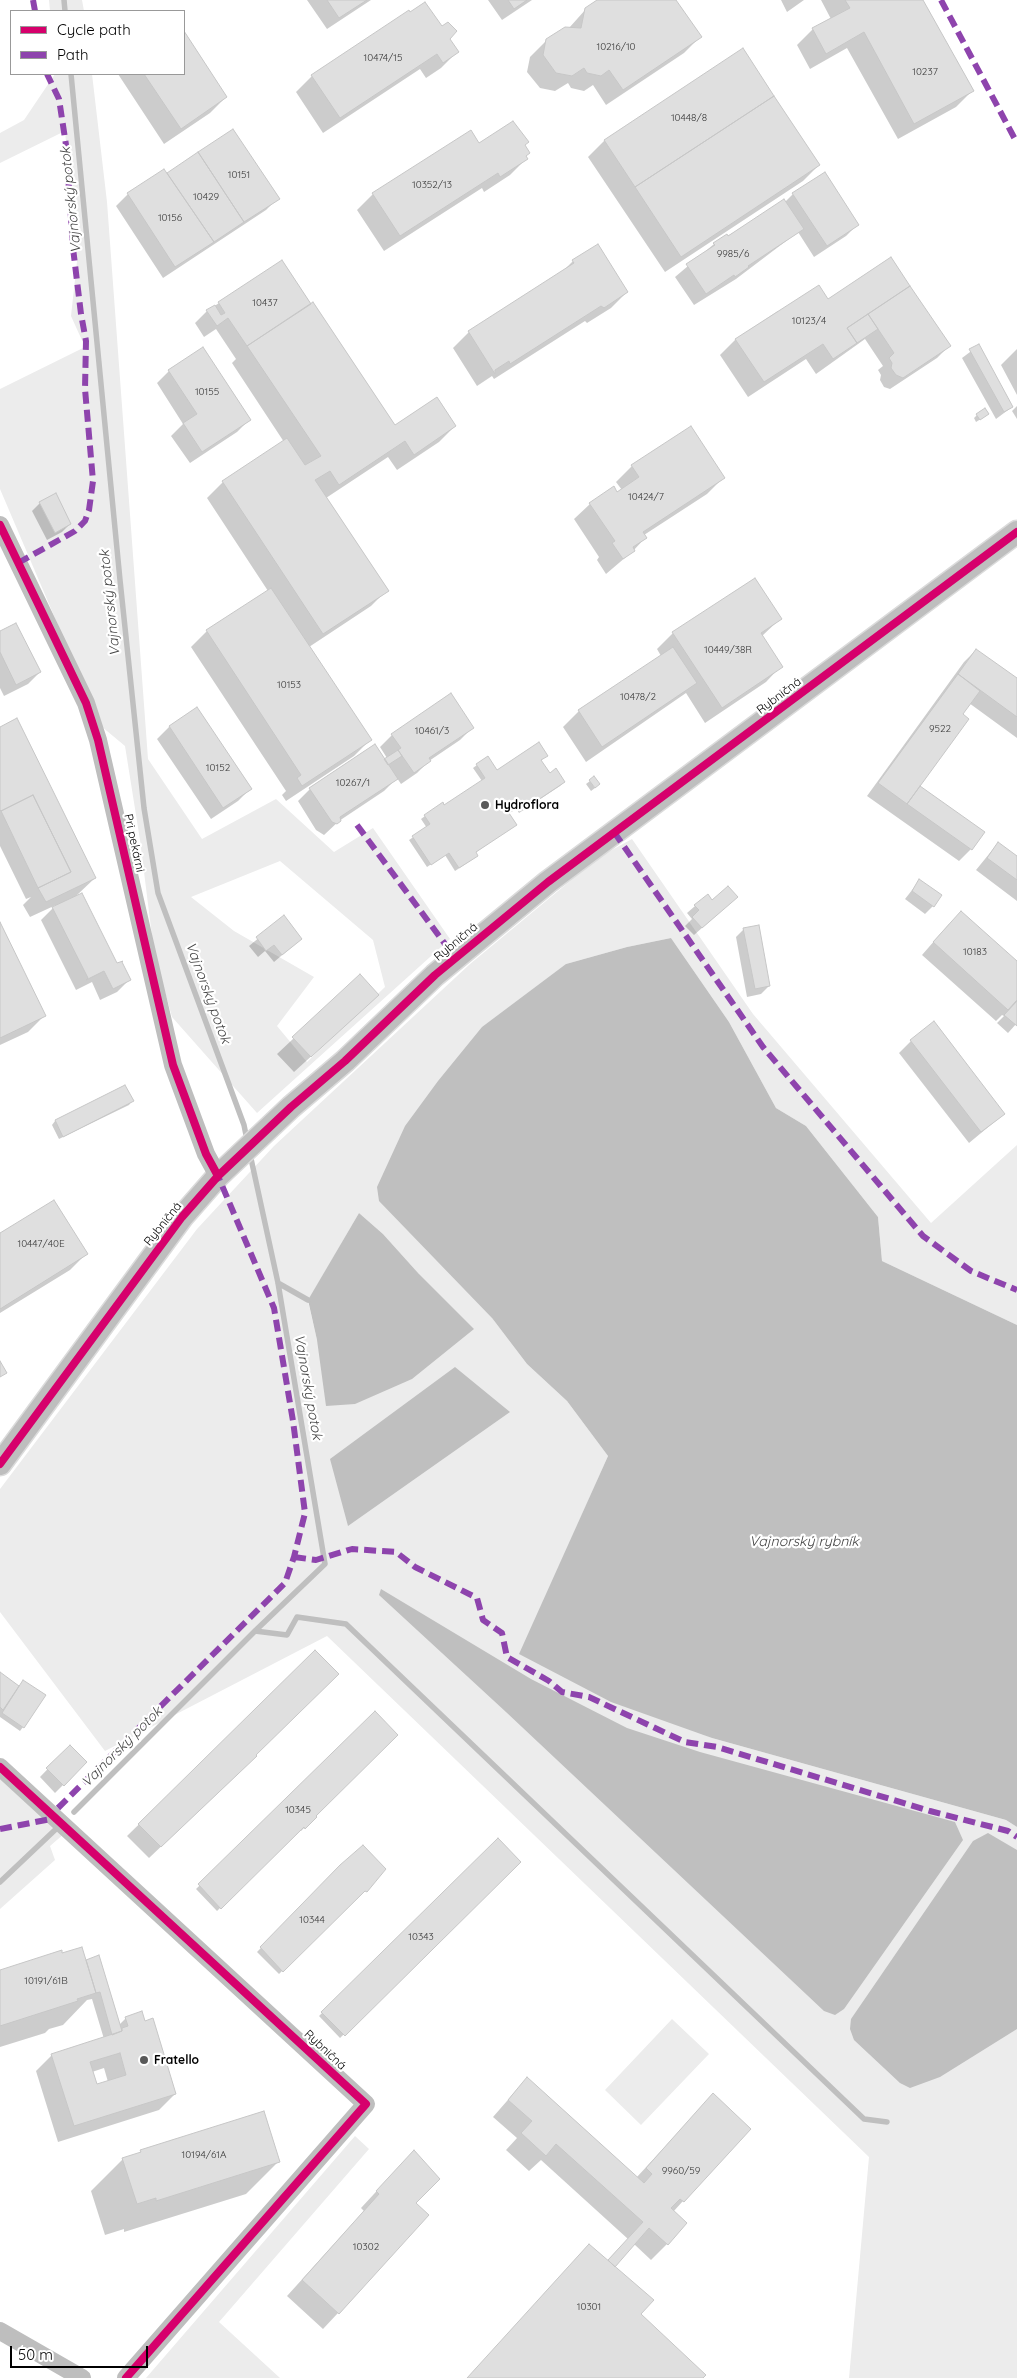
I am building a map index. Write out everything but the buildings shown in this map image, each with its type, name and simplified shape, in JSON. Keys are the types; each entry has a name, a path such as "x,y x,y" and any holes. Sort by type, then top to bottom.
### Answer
{"main road":[{"name":"Rybničná","path":"0,1464 143,1267 182,1217 218,1176 352,1055 440,970 540,888 1017,532"}],"street":[{"name":"Pri pekárni","path":"0,525 86,703 98,740 173,1065 206,1154 218,1176"},
{"name":"Rybničná","path":"0,1767 366,2104 126,2378"},
{"path":"0,2331 82,2378"}],"shaded area":[{"path":"49,0 82,0 84,10 50,10"},
{"path":"54,75 92,75 107,202 148,759 202,839 276,799 334,852 373,828 450,939 257,1113 172,1017 154,952 140,840 125,746 101,726 0,489 0,389 85,347 71,316 77,261 65,131 0,163 0,133 24,120","holes":["280,861 373,940 385,987 307,1062 277,1026 314,977 234,931 191,897"]},
{"path":"632,839 753,1014 931,1223 1017,1145 1017,1325 882,1261 878,1217 806,1126 776,1108 729,1022 671,938 627,947 566,964 492,1318 527,1364 567,1401 608,1456 520,1654 712,1738 1006,1820 1017,1827 1017,2378 849,2378 869,2157 327,1636 105,1751 0,1612 0,1489 197,1229 274,1146 470,964 599,857","holes":["359,1213 383,1234 419,1274 317,1340 308,1301"]},
{"path":"0,1772 65,1833 50,1846 55,1860 0,1909"},
{"path":"672,2019 709,2054 641,2125 605,2090"},
{"path":"355,2136 369,2149 219,2322 280,2378 146,2378"}],"water":[{"name":"Vajnorský rybník","path":"671,938 729,1022 776,1108 806,1126 878,1217 882,1261 1017,1325 1017,1827 1006,1820 712,1738 611,1702 519,1654 608,1456 567,1401 527,1364 492,1318 379,1201 377,1187 405,1126 438,1081 482,1027 566,964 627,947"},
{"path":"359,1213 383,1234 419,1274 474,1329 412,1379 355,1404 326,1406 317,1340 308,1300"},
{"path":"455,1367 510,1412 348,1526 330,1459"},
{"path":"381,1589 531,1679 627,1728 700,1752 955,1822 963,1840 844,2009 835,2015 824,2011 379,1595"},
{"path":"988,1833 1017,1850 1017,2029 940,2077 910,2088 900,2083 854,2040 850,2029 851,2019 973,1841"}],"waterway":[{"name":"Vajnorský potok","path":"64,0 65,10"},
{"name":"Vajnorský potok","path":"71,75 144,808 158,893 244,1125 247,1140"},
{"name":"Vajnorský potok","path":"74,1812 255,1631 325,1564 278,1283 250,1154"},
{"path":"278,1283 308,1300"},
{"path":"255,1631 287,1635 297,1617 346,1624 864,2119 887,2122"},
{"name":"Vajnorský potok","path":"0,1882 56,1829"}],"marked path":[{"path":"33,0 35,10"},
{"path":"941,0 1017,143"},
{"path":"18,563 75,531 85,521 89,510 93,481 85,389 86,341 73,248 66,145 59,99 47,75"},
{"path":"357,825 445,944"},
{"path":"614,832 763,1047 923,1236 971,1271 1017,1290"},
{"path":"58,1808 285,1583 294,1557 305,1513 293,1421 274,1308 218,1176"},
{"path":"294,1557 316,1560 352,1549 396,1552 415,1567 477,1598 483,1620 502,1633 507,1657 549,1681 562,1692 589,1697 685,1742 717,1747 930,1811 1008,1831 1017,1837"},
{"path":"0,1829 56,1818"}],"cycle path":[{"path":"0,525 86,703 98,740 173,1065 206,1154 218,1176"},
{"path":"0,1464 182,1217 218,1176 291,1107 345,1061 435,975 548,882 1017,532"},
{"path":"0,1767 366,2104 126,2378"}],"place":[{"name":"Hydroflora","path":"485,805"},
{"name":"Fratello","path":"144,2060"}]}
